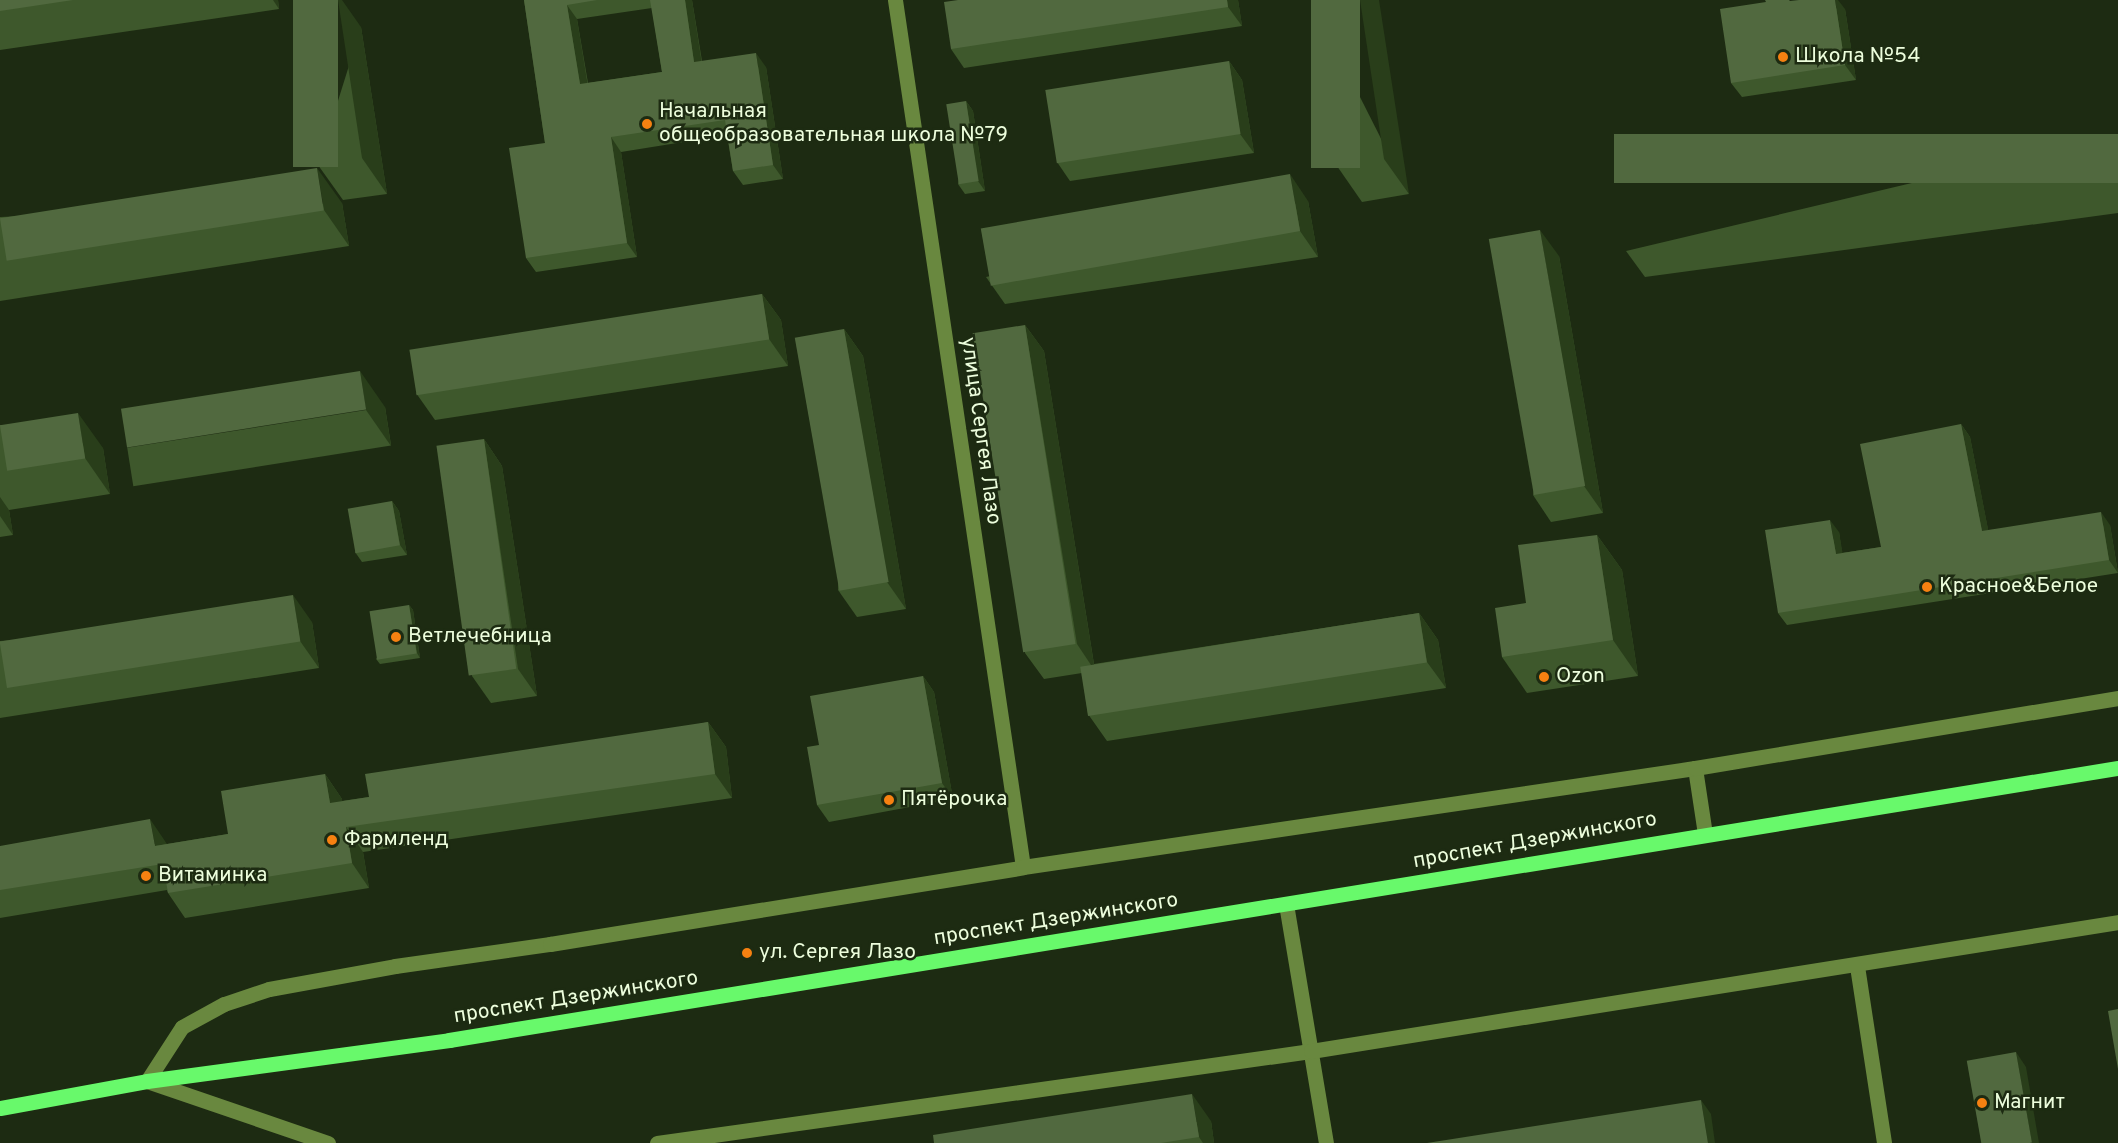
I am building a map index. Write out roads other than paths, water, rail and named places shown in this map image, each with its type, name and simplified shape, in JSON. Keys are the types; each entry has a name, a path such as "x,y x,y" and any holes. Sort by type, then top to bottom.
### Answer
{"main road":[{"name":"проспект Дзержинского","path":"0,1108 147,1081 449,1040 2118,768"}],"street":[{"name":"улица Сергея Лазо","path":"895,0 1023,867"},
{"path":"328,1143 147,1081 182,1027 224,1004 269,989 395,966 561,942 1023,867 1695,768 2118,698"},
{"path":"1695,768 1705,834"},
{"path":"1286,904 1326,1143"},
{"path":"657,1143 1311,1051 1857,966 2118,922"},
{"path":"1857,966 1884,1143"}],"place":[{"name":"Школа №54","path":"1783,57"},
{"name":"Начальная общеобразовательная школа №79","path":"647,124"},
{"name":"Красное&Белое","path":"1927,587"},
{"name":"Ветлечебница","path":"396,637"},
{"name":"Ozon","path":"1544,677"},
{"name":"Пятёрочка","path":"889,800"},
{"name":"Фармленд","path":"332,840"},
{"name":"Витаминка","path":"146,876"},
{"name":"ул. Сергея Лазо","path":"747,953"},
{"name":"Магнит","path":"1982,1103"}]}
